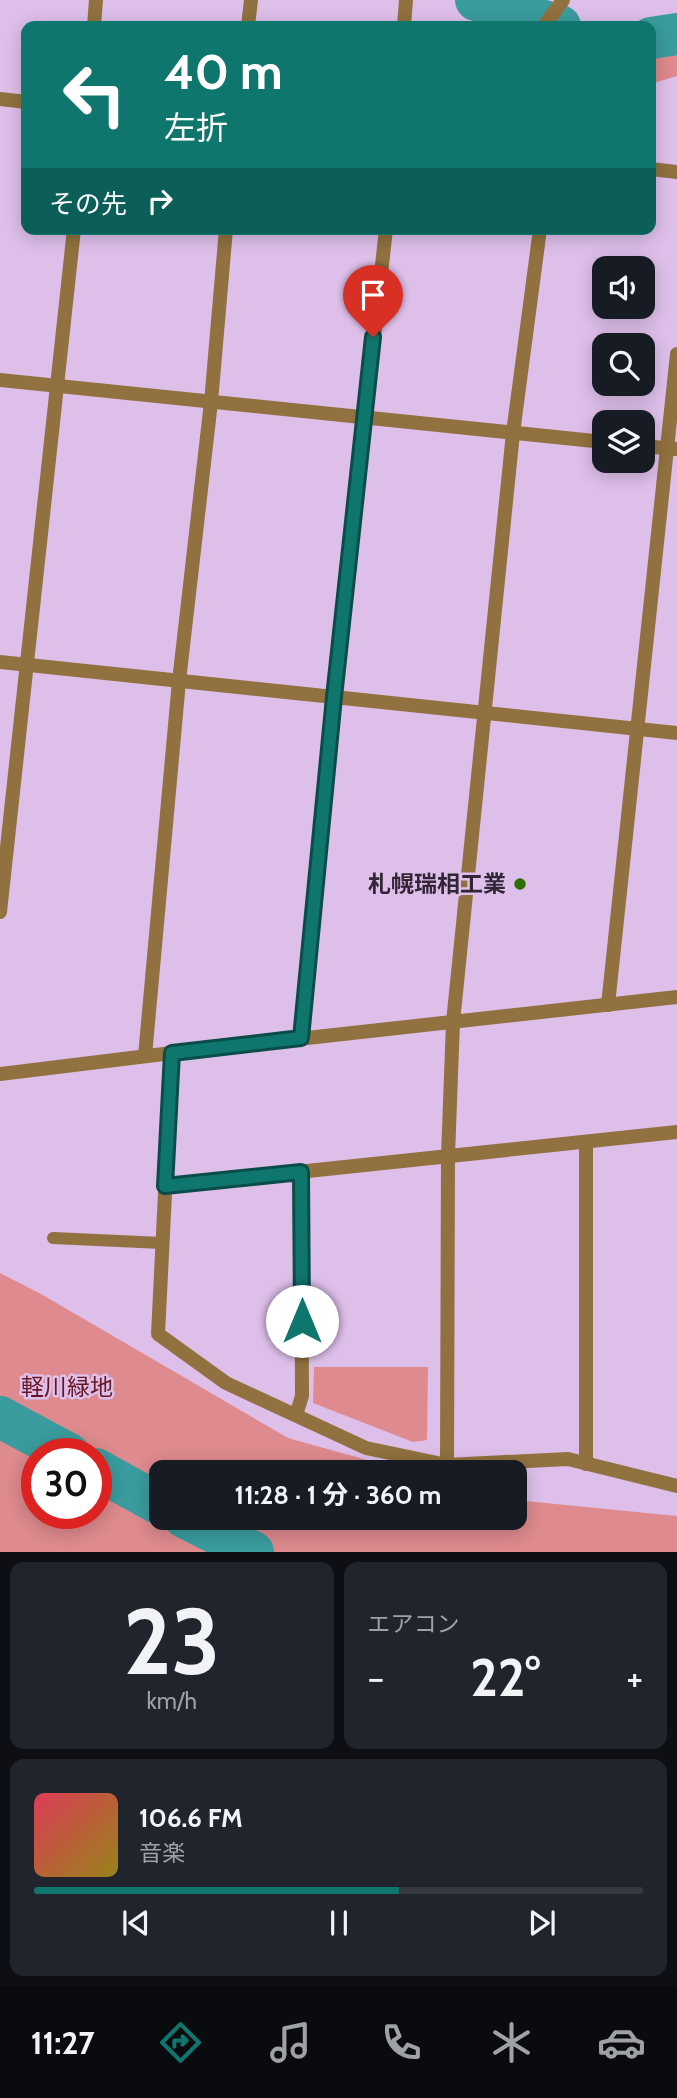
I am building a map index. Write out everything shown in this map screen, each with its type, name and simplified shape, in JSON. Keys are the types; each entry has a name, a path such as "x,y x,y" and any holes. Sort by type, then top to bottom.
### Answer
{"street":[{"path":"94,21 96,0"},
{"path":"249,21 251,0"},
{"path":"404,21 406,0"},
{"path":"548,21 562,1"},
{"path":"0,99 21,101"},
{"path":"656,170 677,172"},
{"path":"0,912 73,235"},
{"path":"145,1056 179,681 211,402 225,235"},
{"path":"301,1038 334,697 385,235"},
{"path":"447,1460 448,1156 453,1022 513,433 539,235"},
{"path":"608,1004 636,729 672,449 677,354"},
{"path":"0,380 592,441"},
{"path":"0,662 677,733"},
{"path":"0,1074 677,997"},
{"path":"172,1053 158,1334 226,1382 366,1448 423,1460"},
{"path":"165,1186 677,1132"},
{"path":"586,1142 586,1464"},
{"path":"296,1415 302,1396 301,1172"},
{"path":"527,1461 568,1459 677,1486"}],"lane":[{"path":"53,1238 162,1243"}],"green space":[{"path":"677,15 677,76 656,82 656,24"},
{"name":"軽川緑地","path":"0,1273 41,1294 288,1438 367,1460 149,1460 149,1530 527,1530 527,1501 677,1516 677,1552 0,1552"},
{"path":"314,1367 428,1367 427,1440 413,1442 313,1403"}],"waterway":[{"path":"476,0 544,21"},
{"path":"656,37 677,34"},
{"path":"0,1417 39,1438"},
{"path":"112,1478 149,1498"},
{"path":"210,1530 253,1552"}],"place":[{"name":"札幌瑞相工業","path":"520,884"}],"route":[{"path":"302,1321 301,1172 165,1186 172,1053 301,1038 373,337"}]}
